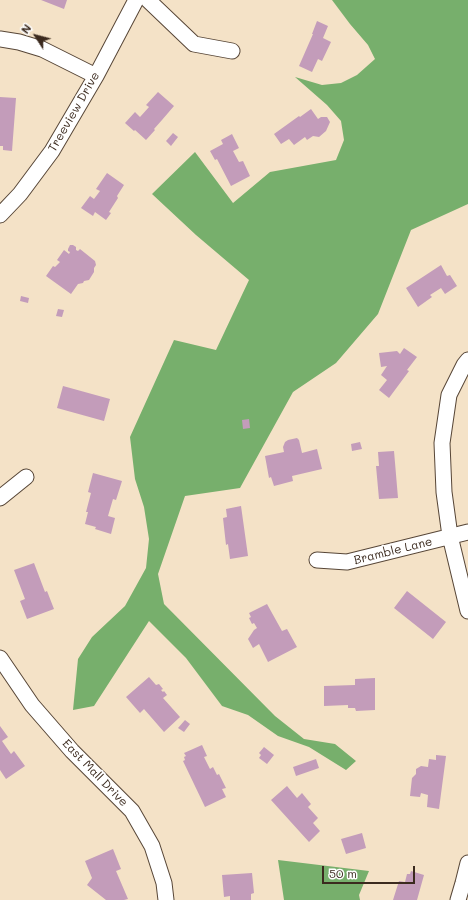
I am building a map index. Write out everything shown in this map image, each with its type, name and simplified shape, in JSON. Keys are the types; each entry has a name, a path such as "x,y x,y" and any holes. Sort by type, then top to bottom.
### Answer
{"street":[{"name":"Treeview Drive","path":"0,214 20,194 52,151 96,76 136,0"},
{"path":"148,0 194,44 232,51"},
{"path":"0,38 19,42 42,50 96,76"},
{"path":"468,360 449,395 442,444 444,492 450,536 468,611"},
{"path":"0,498 26,476"},
{"name":"Bramble Lane","path":"316,560 347,562 468,532"},
{"name":"East Mall Drive","path":"0,658 32,705 72,751 132,811 152,846 164,883 166,900"},
{"path":"458,900 468,863"}],"green space":[{"path":"332,0 468,0 468,204 411,230 378,314 336,363 293,392 240,488 185,496 158,574 164,604 275,716 304,739 335,744 356,761 346,770 309,747 278,736 248,715 222,706 186,658 149,621 94,706 73,710 78,659 92,637 125,606 146,568 149,539 144,507 135,479 130,437 174,340 216,350 249,280 196,235 152,194 195,152 233,203 270,172 336,160 344,140 341,121 327,105 295,77 322,85 341,83 357,75 375,59 368,45"},
{"path":"278,860 369,871 359,895 360,900 284,900"}],"building":[{"path":"41,0 67,0 64,9"},
{"path":"317,21 328,26 323,38 331,42 322,61 318,59 312,72 299,66"},
{"path":"158,92 174,106 146,140 125,123 135,112 140,117 149,107 146,105"},
{"path":"0,97 16,98 12,151 3,150 3,146 0,146"},
{"path":"311,109 318,119 321,117 327,117 330,122 326,131 319,137 313,136 307,140 305,137 294,145 289,139 281,144 274,134"},
{"path":"173,133 178,137 171,146 166,141"},
{"path":"232,134 239,148 233,151 239,162 243,161 250,176 231,186 217,159 215,160 210,151 223,144 221,140"},
{"path":"107,173 124,185 109,212 111,213 106,220 95,212 93,216 81,208 90,196 94,199 100,191 96,189"},
{"path":"70,245 76,247 76,250 78,251 80,249 95,261 96,265 89,280 78,284 71,294 46,276 53,266 55,267 60,262 57,260 64,250 69,254 70,252 68,249"},
{"path":"441,265 447,276 450,275 457,286 445,294 441,288 430,295 432,297 418,307 406,288"},
{"path":"21,296 29,298 28,303 20,301"},
{"path":"58,309 64,310 62,317 56,316"},
{"path":"404,348 417,357 407,370 409,371 389,398 379,390 387,380 381,375 387,366 381,367 379,353 397,351 400,354"},
{"path":"63,386 110,399 104,421 57,408"},
{"path":"249,419 250,428 243,429 242,420"},
{"path":"297,438 299,440 302,453 317,449 322,469 292,476 293,481 274,486 271,477 269,478 265,456 284,452 283,447 285,442"},
{"path":"360,442 362,449 352,451 351,444"},
{"path":"394,451 398,498 379,499 376,466 379,466 378,452"},
{"path":"93,473 122,481 116,500 113,499 108,516 115,518 111,534 85,524 88,512 86,512 91,493 88,492"},
{"path":"241,506 248,556 230,559 228,544 226,545 223,518 227,517 226,509"},
{"path":"34,563 45,592 47,591 54,609 27,619 20,601 25,599 14,570"},
{"path":"407,591 446,622 433,639 394,608"},
{"path":"267,604 282,631 287,629 297,647 268,662 259,644 253,648 248,639 257,628 254,623 252,624 249,618 251,617 249,613"},
{"path":"149,677 156,685 159,684 163,689 161,690 167,695 163,698 180,717 164,732 144,709 140,713 126,697"},
{"path":"375,678 375,710 356,711 355,708 348,708 348,705 324,706 324,686 355,685 355,679"},
{"path":"185,720 190,724 184,732 178,728"},
{"path":"0,726 8,737 2,741 11,754 14,751 25,766 6,779 0,770"},
{"path":"202,745 207,756 204,757 210,769 213,767 217,775 219,774 226,788 222,789 226,797 205,807 183,761 185,760 184,757 186,756 184,753"},
{"path":"264,747 274,755 267,764 259,758 261,755 259,753"},
{"path":"436,755 446,756 439,809 427,807 428,795 421,793 420,797 410,796 412,778 416,774 416,769 421,766 428,767 429,759 436,760"},
{"path":"316,759 319,768 296,776 293,767"},
{"path":"287,786 297,798 302,793 311,804 308,807 318,818 313,823 320,831 309,842 271,800"},
{"path":"362,833 366,848 346,854 341,839"},
{"path":"113,849 121,869 116,871 128,899 106,900 87,885 92,878 85,861"},
{"path":"411,871 424,875 417,900 393,900 399,881 405,882 407,874 410,874"},
{"path":"252,873 254,893 251,894 251,900 230,900 230,896 224,897 222,875"}]}
